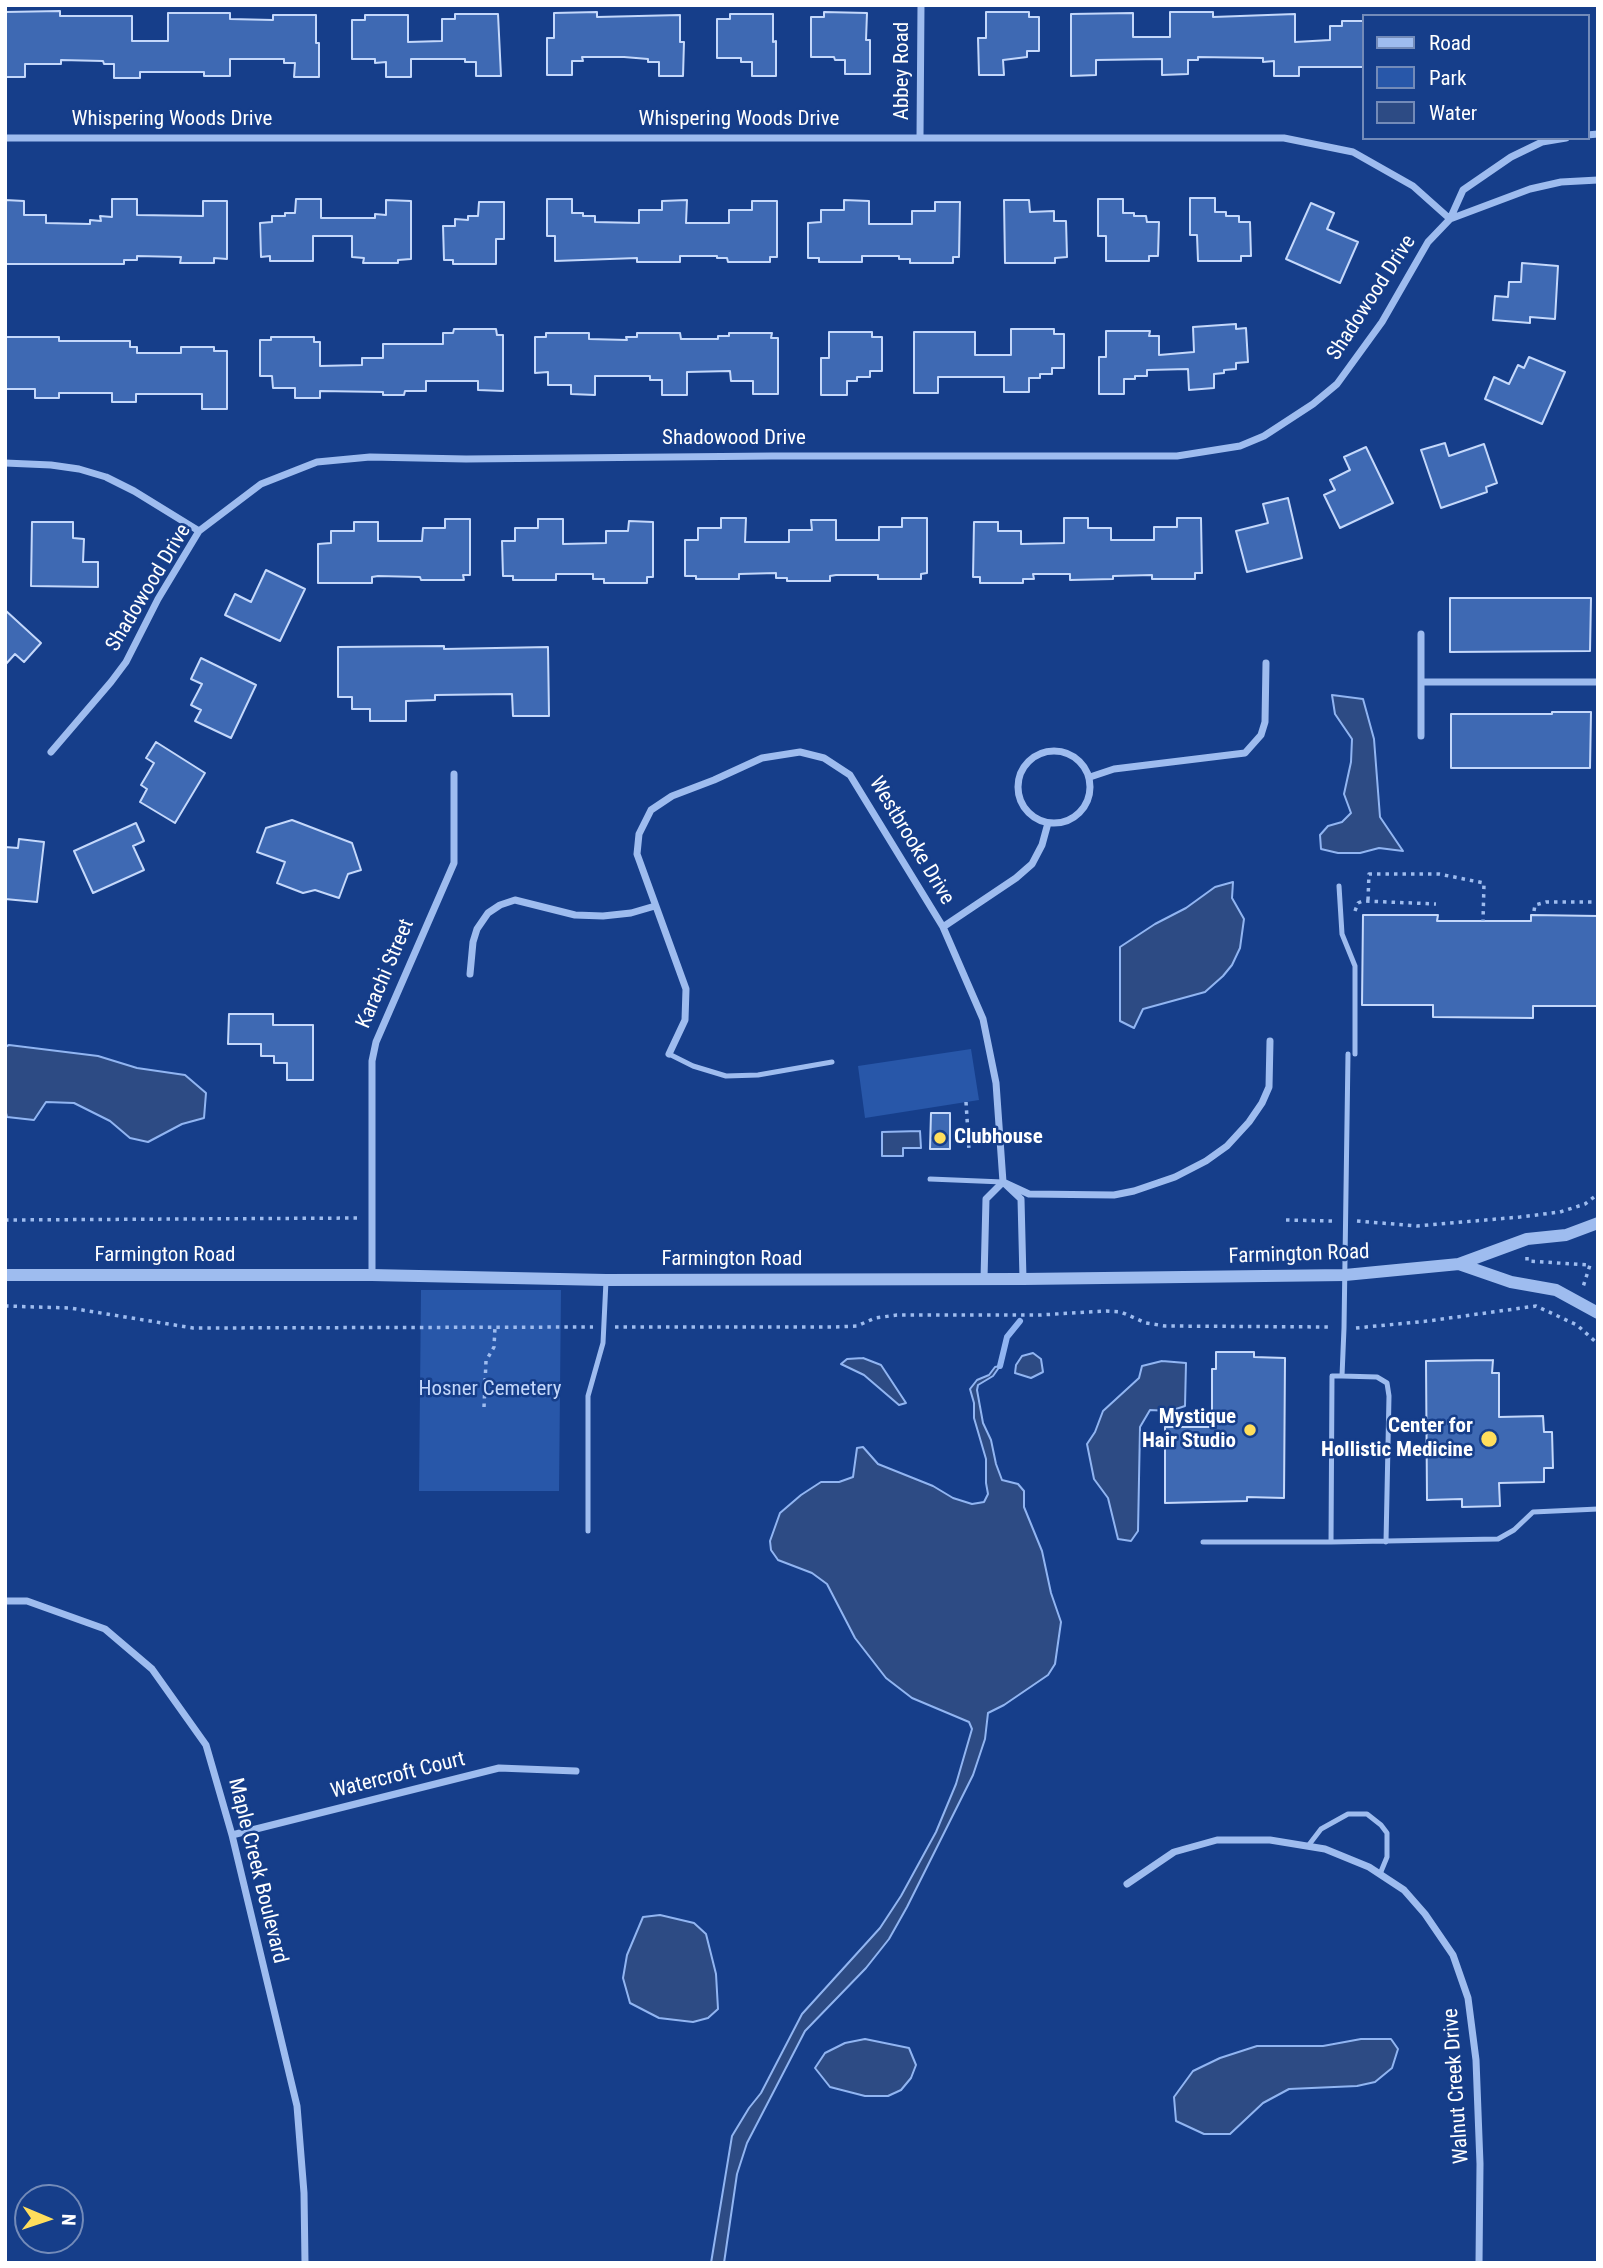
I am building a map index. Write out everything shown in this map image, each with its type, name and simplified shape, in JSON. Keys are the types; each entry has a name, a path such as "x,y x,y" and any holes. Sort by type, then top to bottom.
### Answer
{"street":[{"name":"Abbey Road","path":"920,137 921,5"},
{"name":"Whispering Woods Drive","path":"5,138 1271,138 1310,142 1353,152 1413,186 1450,219"},
{"name":"Shadowood Drive","path":"51,752 126,662 158,598 199,531 261,484 317,462 342,458 1177,457 1240,446 1264,436 1313,404 1337,384 1382,322 1428,242 1450,219 1463,190 1511,157 1542,142 1554,140"},
{"name":"Shadowood Drive","path":"1450,219 1530,189 1561,182 1598,180"},
{"path":"5,463 51,465 106,477 199,531"},
{"path":"1421,634 1421,736"},
{"path":"1090,777 1114,769 1245,753 1261,735 1265,722 1266,663"},
{"path":"1421,682 1598,682"},
{"path":"1053,750 1076,757 1085,766 1090,777 1091,789 1082,811 1061,823 1048,823 1037,819 1021,802 1018,791 1023,768 1031,758 1042,752 1053,750"},
{"name":"Westbrooke Drive","path":"670,1054 685,1020 686,989 637,854 639,834 651,810 672,796 762,758 800,752 824,758 850,775 943,927 983,1019 996,1083 1003,1181 1021,1199 1023,1279"},
{"name":"Karachi Street","path":"372,1275 371,1099 374,1051 454,863 454,774"},
{"path":"943,927 1016,878 1032,864 1042,845 1048,823"},
{"path":"470,974 472,942 477,929 488,913 500,905 515,900 575,915 603,916 631,913 655,906"},
{"path":"984,1279 986,1199 1003,1181 1029,1194 1114,1195 1175,1177 1206,1161 1227,1146 1250,1122 1262,1103 1269,1087 1270,1041"},
{"name":"Farmington Road","path":"5,1275 372,1275 606,1280 1345,1275 1459,1264 1527,1239 1566,1235 1598,1223"},
{"name":"Farmington Road","path":"1459,1264 1511,1282 1556,1290 1598,1313"},
{"name":"Maple Creek Boulevard","path":"5,1601 27,1601 105,1629 152,1669 206,1745 232,1835 297,2106 304,2193 305,2263"},
{"name":"Watercroft Court","path":"232,1835 499,1768 576,1771"},
{"name":"Walnut Creek Drive","path":"1127,1884 1174,1852 1217,1840 1270,1840 1325,1849 1369,1867 1404,1890 1453,1955 1468,1998 1476,2060 1480,2164 1479,2263"}],"lane":[{"path":"1339,887 1344,939 1355,966 1342,1376"},
{"path":"670,1054 694,1066 726,1076 758,1075 832,1062"},
{"path":"930,1179 1003,1181"},
{"path":"588,1531 588,1396 603,1343 606,1280"},
{"path":"1331,1542 1332,1376 1377,1377 1387,1383 1386,1542"},
{"path":"1203,1542 1498,1539 1514,1530 1533,1512 1598,1509"},
{"path":"1308,1846 1321,1829 1348,1814 1367,1815 1387,1833 1387,1857 1380,1874"}],"path":[{"path":"1368,900 1369,874 1439,874 1484,883 1483,921"},
{"path":"1344,939 1358,903 1368,900 1436,904"},
{"path":"1534,911 1535,905 1546,902 1598,902"},
{"path":"966,1102 969,1150"},
{"path":"1286,1220 1416,1226 1560,1212 1585,1204 1598,1194"},
{"path":"1527,1223 1528,1216"},
{"path":"5,1220 372,1218"},
{"path":"1527,1252 1527,1261 1590,1265 1583,1287"},
{"path":"5,1306 70,1308 193,1328 857,1326 875,1318 897,1315 1040,1315 1106,1311 1121,1312 1146,1323 1165,1326 1312,1325 1344,1328 1428,1321 1536,1306 1577,1325 1598,1344"},
{"path":"484,1407 486,1361 494,1347 495,1327"}],"green space":[{"path":"971,1049 979,1100 865,1118 858,1066"},
{"name":"Hosner Cemetery","path":"421,1290 561,1290 559,1491 419,1491"}],"water":[{"path":"1332,695 1363,699 1374,739 1380,817 1403,851 1379,848 1360,853 1338,853 1321,849 1320,835 1328,826 1342,822 1351,813 1344,794 1351,762 1352,739 1335,714"},
{"path":"1233,882 1232,898 1244,919 1240,948 1232,965 1205,992 1143,1009 1134,1028 1120,1021 1120,947 1186,908 1215,887"},
{"path":"9,1045 98,1056 137,1068 185,1075 206,1093 204,1118 182,1124 148,1142 130,1138 110,1121 74,1103 46,1102 34,1120 7,1117 5,1047"},
{"path":"920,1131 921,1148 903,1148 903,1156 882,1156 882,1132"},
{"path":"1033,1353 1041,1359 1043,1372 1031,1378 1015,1373 1016,1365 1022,1356"},
{"path":"863,1358 881,1365 906,1403 899,1405 864,1375 841,1364 847,1359"},
{"path":"1162,1361 1186,1363 1185,1406 1170,1411 1150,1410 1140,1427 1138,1531 1131,1541 1118,1539 1108,1498 1094,1479 1087,1444 1103,1411 1139,1378 1142,1366"},
{"path":"1000,1366 993,1376 978,1385 983,1423 991,1440 1002,1480 1018,1484 1024,1491 1024,1507 1042,1551 1051,1593 1061,1622 1055,1664 1048,1675 988,1713 985,1739 973,1775 889,1939 866,1968 805,2031 747,2143 737,2174 724,2263 711,2263 732,2136 761,2093 802,2014 880,1928 901,1896 936,1832 956,1784 972,1729 969,1722 912,1698 886,1678 855,1638 827,1584 812,1573 778,1560 771,1550 770,1541 780,1513 801,1495 821,1482 839,1482 853,1477 857,1448 863,1447 878,1464 933,1486 953,1498 972,1504 984,1502 988,1494 986,1459 974,1418 970,1389 977,1380"},
{"path":"660,1915 694,1923 706,1934 716,1974 718,2009 708,2018 693,2022 659,2018 630,2003 623,1978 627,1955 643,1917"},
{"path":"865,2039 909,2048 916,2065 911,2078 901,2090 888,2096 865,2096 830,2087 815,2068 825,2053 845,2043"},
{"path":"1361,2039 1391,2039 1398,2049 1392,2068 1375,2082 1357,2086 1289,2089 1263,2103 1230,2134 1204,2134 1176,2121 1174,2097 1193,2071 1220,2058 1257,2046 1323,2046"}],"building":[{"path":"60,11 60,16 132,16 132,41 168,41 168,13 230,13 230,19 273,20 273,15 316,15 319,77 294,77 295,63 284,63 284,59 230,59 230,76 204,76 204,72 140,72 140,78 114,78 114,64 104,64 103,61 61,60 61,64 25,64 25,77 5,77 5,12"},
{"path":"597,12 597,17 680,15 680,42 684,42 683,76 659,76 659,62 624,57 582,57 583,61 572,61 572,75 547,75 547,38 554,38 554,13"},
{"path":"824,12 867,13 866,40 870,40 870,74 845,74 845,60 811,57 811,17 824,17"},
{"path":"986,12 1029,12 1029,17 1039,17 1039,51 1027,51 1027,57 1003,60 1004,75 979,75 978,38 986,38"},
{"path":"1170,12 1213,12 1213,17 1295,14 1295,42 1330,40 1330,26 1342,26 1342,21 1362,21 1362,67 1299,67 1299,76 1274,76 1274,61 1263,62 1263,58 1198,57 1198,60 1188,60 1188,74 1162,75 1162,59 1096,60 1096,75 1071,76 1071,14 1133,13 1133,37 1170,37"},
{"path":"455,14 498,14 501,76 476,76 476,62 465,62 465,59 411,59 411,77 386,77 386,62 352,59 352,20 365,20 365,15 408,15 408,42 442,41 442,19 455,19"},
{"path":"730,14 773,14 776,76 752,76 752,62 741,62 741,58 717,58 717,19 730,19"},
{"path":"1190,198 1215,198 1215,212 1226,212 1226,216 1239,216 1239,222 1250,222 1251,256 1241,256 1241,261 1198,261 1197,235 1190,235"},
{"path":"112,199 137,199 137,215 203,216 203,201 227,201 227,259 214,258 214,263 180,263 181,257 137,256 137,260 124,260 124,264 6,264 5,200 24,201 24,215 46,215 46,223 90,224 90,220 101,221 100,216 112,217"},
{"path":"296,199 321,199 321,218 375,218 375,214 386,215 386,200 411,201 411,259 398,260 398,263 363,263 364,258 352,257 352,236 313,236 313,261 270,261 270,256 261,257 260,223 272,222 272,216 295,213"},
{"path":"547,199 572,199 572,213 595,216 595,222 639,223 639,210 662,210 662,201 687,200 686,223 729,223 729,210 752,210 752,201 777,201 777,257 770,257 770,262 728,262 727,258 717,256 680,256 680,262 637,262 637,258 555,261 555,236 547,236"},
{"path":"1098,199 1123,199 1123,213 1146,216 1147,222 1159,222 1158,256 1149,256 1149,261 1106,261 1106,236 1098,236"},
{"path":"844,200 869,201 869,224 912,224 912,211 935,211 935,202 960,202 959,257 953,257 953,263 910,263 910,259 899,259 899,256 862,256 862,262 819,262 819,258 808,258 808,223 821,222 821,210 844,210"},
{"path":"1004,200 1029,200 1030,212 1054,211 1054,221 1066,221 1067,257 1055,258 1055,263 1005,263"},
{"path":"479,202 504,202 504,239 496,239 496,264 453,264 453,260 444,260 443,226 455,226 455,219 468,220 468,216 478,216"},
{"path":"1311,203 1334,213 1327,229 1358,242 1340,283 1286,259"},
{"path":"1522,263 1558,266 1555,319 1530,317 1530,323 1493,320 1495,296 1508,297 1509,282 1521,282"},
{"path":"1236,324 1236,329 1246,328 1248,362 1236,363 1236,369 1214,374 1214,388 1189,390 1188,369 1147,370 1147,376 1124,379 1124,394 1099,394 1099,357 1106,357 1106,331 1150,331 1149,336 1159,336 1159,355 1194,352 1193,327"},
{"path":"454,329 496,329 497,335 503,335 503,391 478,390 478,381 426,381 426,391 405,391 404,395 320,391 320,398 295,398 295,388 273,388 272,376 260,376 260,340 271,340 271,337 314,337 314,342 320,342 320,366 362,365 362,358 383,358 383,344 443,344 443,333 453,333"},
{"path":"1011,329 1054,329 1054,334 1064,334 1064,368 1052,368 1052,374 1029,378 1029,392 1004,392 1004,377 938,377 938,393 914,393 914,332 975,332 975,355 1011,355"},
{"path":"829,332 872,332 872,337 882,337 882,371 870,371 870,377 857,377 857,381 847,381 847,395 821,395 821,358 829,358"},
{"path":"546,333 589,333 589,339 627,340 626,337 637,337 637,333 680,333 681,339 718,339 718,336 729,336 729,333 772,333 771,338 778,338 778,394 753,394 753,381 731,381 730,371 687,372 687,395 662,395 662,380 650,380 650,376 595,376 595,395 571,394 571,385 548,385 548,372 535,373 535,337 546,337"},
{"path":"5,337 59,337 59,341 130,341 130,347 137,347 137,353 181,353 181,347 214,347 214,351 227,351 227,409 202,409 202,394 136,394 136,402 112,402 112,393 59,393 59,398 35,398 35,389 5,389"},
{"path":"1529,357 1565,372 1542,424 1485,399 1494,377 1509,384 1518,365 1524,368"},
{"path":"1445,443 1449,456 1484,444 1497,483 1486,487 1487,492 1441,508 1421,450"},
{"path":"1366,447 1393,503 1340,528 1324,495 1335,490 1330,480 1350,470 1344,457"},
{"path":"1288,498 1302,558 1247,572 1236,531 1268,523 1263,504"},
{"path":"721,518 746,518 745,542 789,542 789,530 812,530 811,520 836,520 836,540 879,540 879,527 902,527 902,518 927,518 927,573 921,574 921,579 836,575 830,576 830,581 787,581 787,578 776,578 776,573 739,574 739,579 696,579 696,576 685,576 685,540 698,540 698,528 721,528"},
{"path":"1064,518 1088,518 1088,528 1111,528 1111,540 1154,540 1154,527 1177,527 1177,518 1201,518 1202,573 1195,573 1195,579 1152,579 1152,575 1070,580 1070,574 1033,574 1034,579 1023,579 1023,583 980,583 980,577 973,577 974,522 998,522 998,531 1021,531 1021,544 1064,543"},
{"path":"445,519 470,519 470,575 463,575 464,580 378,576 372,577 372,583 318,583 318,544 331,543 331,531 354,531 354,522 378,522 378,541 422,541 423,528 445,528"},
{"path":"538,519 563,519 563,544 606,543 606,531 628,531 629,521 653,522 653,577 647,577 647,583 604,583 604,579 593,579 593,574 556,574 556,580 513,580 513,576 503,576 502,541 515,541 515,528 538,528"},
{"path":"32,522 73,522 73,538 84,539 83,562 98,562 98,587 31,586"},
{"path":"266,570 305,589 280,641 225,615 235,594 251,602"},
{"path":"1450,598 1591,598 1590,651 1450,652"},
{"path":"5,610 41,643 24,662 15,654 5,665"},
{"path":"444,646 444,649 548,647 549,716 513,716 512,694 435,695 435,700 406,701 406,721 370,721 370,709 352,709 352,697 338,697 338,647"},
{"path":"201,658 256,685 231,738 195,721 201,710 191,705 202,684 191,679"},
{"path":"1591,712 1590,768 1451,768 1451,714"},
{"path":"156,742 205,773 175,823 140,802 147,789 141,785 154,763 146,758"},
{"path":"292,820 352,843 361,870 348,874 339,898 315,890 303,893 277,883 285,862 257,852 266,828"},
{"path":"136,823 144,841 133,846 144,870 93,893 74,851"},
{"path":"19,839 44,842 37,902 5,899 5,847 18,848"},
{"path":"1363,915 1438,915 1437,921 1531,921 1531,915 1598,916 1598,1006 1533,1006 1533,1018 1433,1017 1433,1005 1362,1005"},
{"path":"229,1014 273,1014 273,1025 313,1025 313,1080 287,1080 287,1063 274,1063 274,1056 261,1056 261,1044 228,1044"},
{"name":"Clubhouse","path":"931,1113 950,1113 950,1149 930,1149"},
{"name":"Mystique Hair Studio","path":"1216,1352 1254,1352 1254,1357 1285,1358 1284,1498 1247,1497 1247,1501 1165,1503 1165,1427 1212,1427 1212,1369 1216,1369"},
{"name":"Center for Hollistic Medicine","path":"1493,1360 1492,1373 1499,1373 1499,1417 1543,1416 1544,1432 1552,1432 1553,1468 1544,1468 1544,1482 1499,1483 1500,1506 1462,1507 1462,1499 1427,1500 1426,1361"}],"waterway":[{"path":"1000,1366 1007,1337 1020,1321"}],"place":[{"name":"Clubhouse","path":"940,1138"},
{"name":"Mystique Hair Studio","path":"1250,1430"},
{"name":"Center for Hollistic Medicine","path":"1489,1439"}]}
